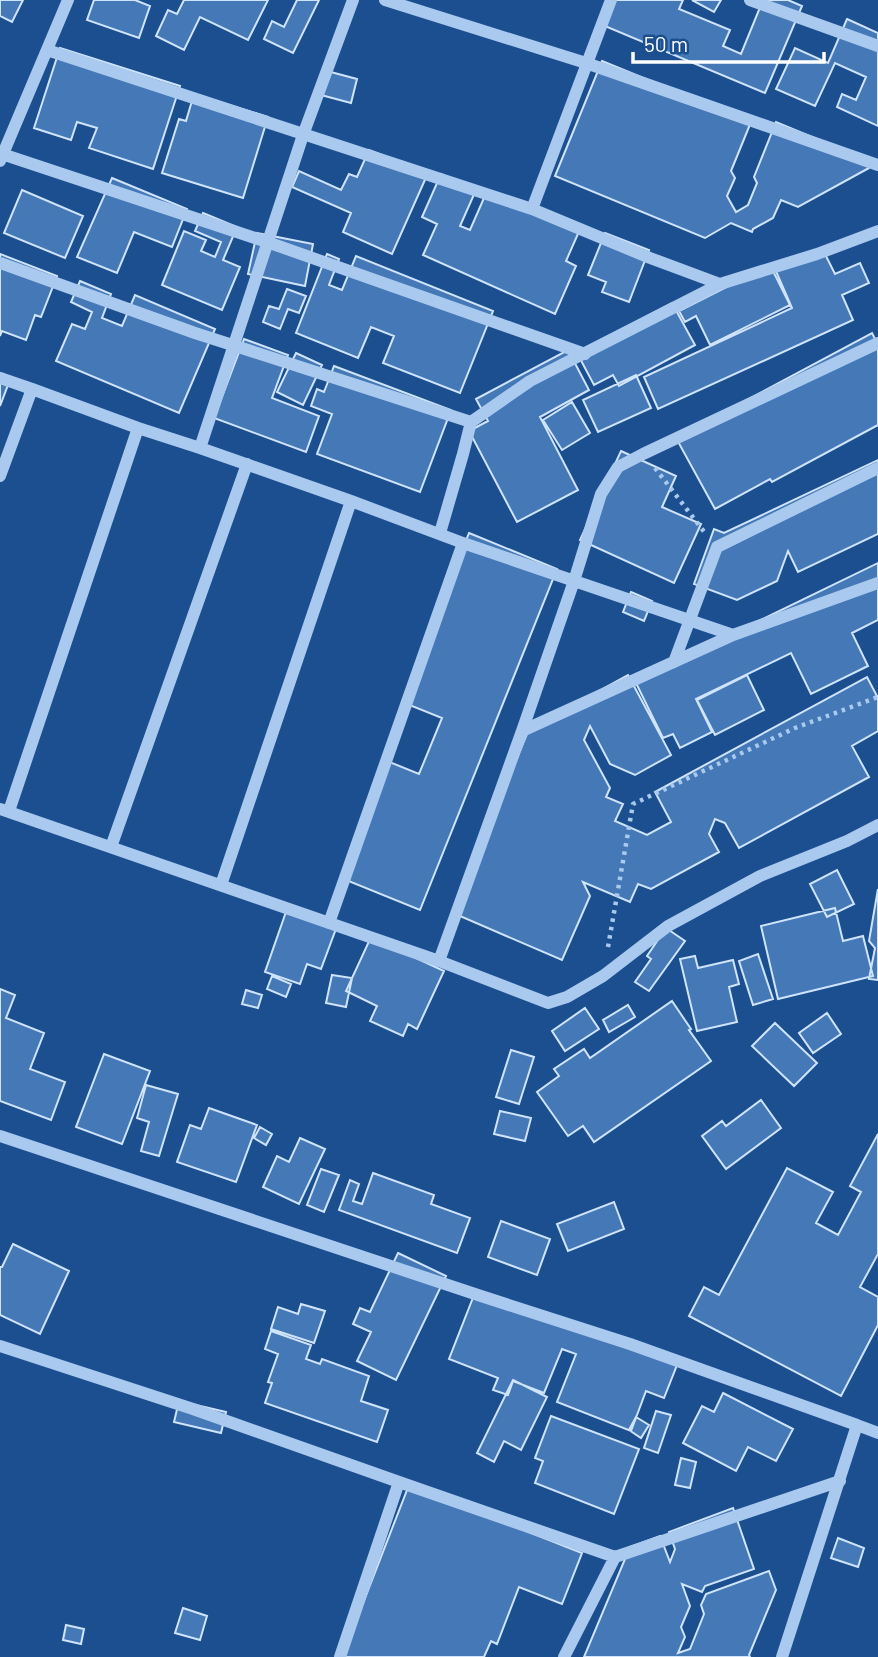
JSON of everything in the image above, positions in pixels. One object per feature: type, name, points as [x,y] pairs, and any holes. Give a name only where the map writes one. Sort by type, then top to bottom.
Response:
[{"type":"street","points":[[68,0],[1,158],[267,242],[585,354]]},
{"type":"street","points":[[200,448],[303,135],[353,0]]},
{"type":"street","points":[[385,0],[586,63],[878,165]]},
{"type":"street","points":[[532,209],[611,0]]},
{"type":"street","points":[[750,0],[878,46]]},
{"type":"street","points":[[47,50],[532,209],[720,284]]},
{"type":"street","points":[[440,533],[471,422],[530,381],[720,284],[817,254],[878,231]]},
{"type":"street","points":[[0,263],[234,346],[471,422]]},
{"type":"street","points":[[439,961],[523,731],[601,494],[618,467],[878,343]]},
{"type":"street","points":[[0,378],[440,533],[463,544],[733,635]]},
{"type":"street","points":[[0,476],[32,389]]},
{"type":"street","points":[[138,428],[5,810],[439,961],[548,1003],[567,997],[603,976],[668,926],[760,876],[847,841],[878,825]]},
{"type":"street","points":[[111,847],[247,464]]},
{"type":"street","points":[[674,662],[717,547],[878,468]]},
{"type":"street","points":[[221,885],[351,502]]},
{"type":"street","points":[[329,923],[463,544]]},
{"type":"street","points":[[523,731],[733,635],[878,583]]},
{"type":"street","points":[[0,1136],[606,1336],[857,1425],[877,1429]]},
{"type":"street","points":[[0,1346],[193,1409],[615,1557],[840,1481]]},
{"type":"street","points":[[782,1657],[857,1425]]},
{"type":"street","points":[[340,1657],[399,1482]]},
{"type":"street","points":[[564,1657],[615,1557]]},
{"type":"path","points":[[643,454],[717,547]]},
{"type":"path","points":[[603,976],[633,804],[795,728],[878,697]]},
{"type":"building","points":[[0,0],[23,0],[12,22],[0,16]]},
{"type":"building","points":[[94,0],[135,0],[150,6],[139,38],[87,20]]},
{"type":"building","points":[[184,0],[268,0],[248,40],[200,17],[184,50],[156,36],[168,10],[177,14]]},
{"type":"building","points":[[297,0],[319,0],[293,53],[264,39],[272,21],[284,27]]},
{"type":"building","points":[[610,0],[683,0],[679,9],[730,30],[723,46],[741,54],[763,0],[788,0],[802,6],[765,93],[600,24]]},
{"type":"building","points":[[692,0],[721,0],[714,12]]},
{"type":"building","points":[[847,19],[878,33],[878,126],[837,107],[842,94],[856,100],[866,77],[835,63],[815,106],[776,89],[795,48],[828,63]]},
{"type":"building","points":[[60,48],[180,86],[153,169],[89,148],[97,128],[77,122],[71,140],[34,128]]},
{"type":"building","points":[[602,61],[751,122],[731,171],[735,178],[727,196],[736,212],[748,205],[757,183],[754,177],[776,122],[870,161],[869,168],[798,207],[781,200],[773,218],[752,232],[731,223],[705,238],[555,176]]},
{"type":"building","points":[[327,71],[357,79],[351,103],[321,95]]},
{"type":"building","points":[[194,94],[268,117],[243,198],[162,173],[179,119],[186,121]]},
{"type":"building","points":[[369,150],[428,173],[392,254],[343,232],[351,213],[292,187],[299,171],[341,190],[349,174],[357,177]]},
{"type":"building","points":[[441,174],[476,190],[460,226],[470,230],[487,191],[581,227],[566,261],[576,266],[555,314],[423,255],[437,224],[422,217]]},
{"type":"building","points":[[112,178],[187,209],[172,247],[134,232],[117,273],[77,257]]},
{"type":"building","points":[[22,190],[83,216],[65,258],[4,233]]},
{"type":"building","points":[[203,213],[237,227],[223,260],[240,267],[222,310],[162,285],[184,231],[206,240],[201,251],[215,257],[221,242],[195,231]]},
{"type":"building","points":[[257,233],[313,244],[305,286],[248,274]]},
{"type":"building","points":[[605,233],[649,250],[629,302],[602,292],[606,282],[588,275]]},
{"type":"building","points":[[822,248],[835,274],[860,263],[869,283],[842,295],[853,320],[658,409],[644,377],[792,308],[775,269]]},
{"type":"building","points":[[0,254],[57,276],[41,317],[35,315],[26,340],[2,331],[0,336]]},
{"type":"building","points":[[327,254],[339,259],[329,285],[342,290],[356,256],[493,311],[460,393],[383,363],[394,336],[371,327],[358,358],[296,333]]},
{"type":"building","points":[[770,265],[790,305],[710,345],[696,316],[685,322],[679,311]]},
{"type":"building","points":[[80,281],[111,294],[102,318],[122,326],[135,295],[215,329],[179,413],[56,361],[72,324],[85,329],[92,312],[71,302]]},
{"type":"building","points":[[287,289],[306,296],[299,313],[288,309],[280,329],[263,322],[269,306],[279,309]]},
{"type":"building","points":[[672,303],[695,345],[619,386],[613,375],[594,385],[577,353]]},
{"type":"building","points":[[872,333],[878,345],[878,425],[772,482],[770,479],[715,509],[676,438]]},
{"type":"building","points":[[244,339],[288,355],[272,398],[319,416],[306,452],[214,418]]},
{"type":"building","points":[[568,350],[589,390],[540,417],[578,490],[517,522],[469,431],[488,421],[476,399]]},
{"type":"building","points":[[296,353],[322,365],[303,405],[277,392]]},
{"type":"building","points":[[334,366],[451,410],[420,492],[317,454],[332,414],[311,406],[317,389],[324,392]]},
{"type":"building","points":[[0,373],[11,377],[0,406]]},
{"type":"building","points":[[636,375],[651,408],[598,432],[583,400]]},
{"type":"building","points":[[572,402],[590,433],[562,450],[543,420]]},
{"type":"building","points":[[621,451],[676,476],[662,507],[701,524],[674,583],[580,540]]},
{"type":"building","points":[[878,460],[878,534],[798,572],[788,551],[777,581],[737,600],[694,584],[714,529],[724,533]]},
{"type":"building","points":[[469,533],[557,569],[420,910],[341,878],[387,761],[419,774],[442,718],[402,702]]},
{"type":"building","points":[[878,563],[878,620],[852,633],[868,666],[811,694],[791,653],[696,699],[712,732],[680,748],[673,734],[663,738],[635,681]]},
{"type":"building","points":[[631,592],[652,601],[644,621],[623,612]]},
{"type":"building","points":[[628,675],[671,755],[635,775],[610,764],[590,726],[584,740],[610,788],[606,797],[623,804],[615,821],[647,835],[671,822],[655,792],[867,677],[878,698],[878,731],[852,746],[869,777],[739,848],[725,823],[715,819],[709,834],[719,852],[651,889],[638,884],[630,902],[583,882],[590,896],[562,960],[453,913],[529,729]]},
{"type":"building","points":[[747,675],[764,710],[715,735],[697,700]]},
{"type":"building","points":[[837,870],[854,904],[827,917],[810,884]]},
{"type":"building","points":[[878,889],[878,980],[869,979],[875,948],[869,941]]},
{"type":"building","points":[[835,908],[843,941],[863,936],[873,976],[778,999],[761,926]]},
{"type":"building","points":[[287,909],[337,926],[321,969],[307,964],[300,984],[265,972]]},
{"type":"building","points":[[666,928],[685,941],[649,991],[635,982],[651,959],[647,956]]},
{"type":"building","points":[[371,937],[444,971],[417,1029],[408,1024],[403,1036],[370,1021],[377,1006],[346,991]]},
{"type":"building","points":[[758,954],[773,999],[753,1005],[739,961]]},
{"type":"building","points":[[695,956],[698,968],[733,960],[739,984],[729,987],[737,1022],[697,1031],[680,959]]},
{"type":"building","points":[[332,975],[352,978],[346,1007],[326,1003]]},
{"type":"building","points":[[272,976],[291,984],[286,997],[267,989]]},
{"type":"building","points":[[0,989],[15,995],[6,1018],[44,1033],[30,1069],[65,1082],[51,1120],[0,1101]]},
{"type":"building","points":[[246,990],[262,995],[258,1008],[242,1004]]},
{"type":"building","points":[[672,1001],[711,1061],[594,1142],[583,1126],[568,1136],[537,1092],[559,1076],[554,1069],[584,1049],[590,1058]]},
{"type":"building","points":[[628,1005],[635,1017],[609,1032],[603,1020]]},
{"type":"building","points":[[585,1008],[599,1029],[565,1051],[552,1031]]},
{"type":"building","points":[[827,1013],[841,1034],[813,1053],[799,1033]]},
{"type":"building","points":[[775,1023],[817,1063],[794,1086],[752,1046]]},
{"type":"building","points":[[511,1050],[534,1057],[519,1104],[496,1097]]},
{"type":"building","points":[[104,1054],[150,1071],[122,1144],[76,1127]]},
{"type":"building","points":[[146,1085],[178,1094],[159,1156],[141,1151],[149,1122],[137,1118]]},
{"type":"building","points":[[761,1100],[781,1128],[726,1169],[702,1136],[722,1121],[726,1126]]},
{"type":"building","points":[[209,1108],[257,1125],[236,1182],[177,1162],[190,1125],[201,1129]]},
{"type":"building","points":[[500,1111],[531,1118],[525,1141],[494,1134]]},
{"type":"building","points":[[260,1127],[272,1134],[266,1145],[254,1138]]},
{"type":"building","points":[[878,1134],[878,1254],[860,1287],[878,1297],[878,1325],[841,1396],[689,1316],[704,1287],[719,1295],[787,1168],[833,1192],[816,1223],[838,1235],[861,1192],[850,1186]]},
{"type":"building","points":[[300,1138],[325,1149],[299,1204],[263,1187],[277,1156],[289,1162]]},
{"type":"building","points":[[321,1169],[339,1175],[324,1212],[307,1205]]},
{"type":"building","points":[[373,1173],[434,1195],[431,1204],[470,1218],[457,1253],[339,1210],[350,1180],[359,1184],[353,1201],[362,1204]]},
{"type":"building","points":[[614,1202],[624,1229],[568,1251],[557,1224]]},
{"type":"building","points":[[501,1221],[550,1239],[537,1275],[488,1257]]},
{"type":"building","points":[[13,1244],[69,1271],[40,1334],[0,1315],[0,1267]]},
{"type":"building","points":[[398,1253],[446,1276],[396,1380],[357,1361],[371,1332],[353,1324],[360,1308],[370,1312]]},
{"type":"building","points":[[476,1290],[677,1365],[664,1398],[646,1391],[631,1431],[557,1402],[576,1354],[562,1349],[544,1393],[513,1381],[508,1395],[493,1390],[498,1378],[449,1359]]},
{"type":"building","points":[[301,1304],[325,1311],[314,1343],[271,1329],[278,1307],[298,1314]]},
{"type":"building","points":[[271,1331],[311,1345],[306,1359],[320,1364],[322,1359],[369,1376],[361,1401],[388,1410],[377,1442],[265,1403],[272,1383],[268,1382],[278,1354],[265,1349]]},
{"type":"building","points":[[513,1380],[547,1397],[521,1450],[504,1441],[494,1462],[477,1453]]},
{"type":"building","points":[[723,1393],[793,1429],[776,1461],[748,1447],[736,1471],[683,1443],[702,1406],[714,1412]]},
{"type":"building","points":[[179,1401],[226,1412],[221,1433],[174,1422]]},
{"type":"building","points":[[656,1411],[671,1415],[658,1453],[644,1448]]},
{"type":"building","points":[[551,1416],[639,1449],[614,1514],[535,1483],[543,1461],[535,1458]]},
{"type":"building","points":[[636,1417],[649,1425],[641,1438],[629,1430]]},
{"type":"building","points":[[681,1458],[696,1462],[690,1488],[675,1485]]},
{"type":"building","points":[[409,1485],[582,1553],[562,1604],[519,1587],[497,1644],[491,1641],[484,1657],[341,1657]]},
{"type":"building","points":[[733,1508],[754,1569],[705,1586],[702,1592],[682,1584],[690,1606],[681,1627],[685,1637],[678,1653],[690,1649],[704,1614],[701,1605],[706,1594],[769,1571],[776,1590],[750,1657],[584,1657],[630,1547],[660,1536],[670,1562],[675,1549],[669,1532]]},
{"type":"building","points":[[838,1538],[864,1548],[858,1567],[831,1558]]},
{"type":"building","points":[[183,1608],[207,1616],[200,1640],[175,1633]]},
{"type":"building","points":[[66,1625],[84,1629],[81,1644],[63,1640]]}]
